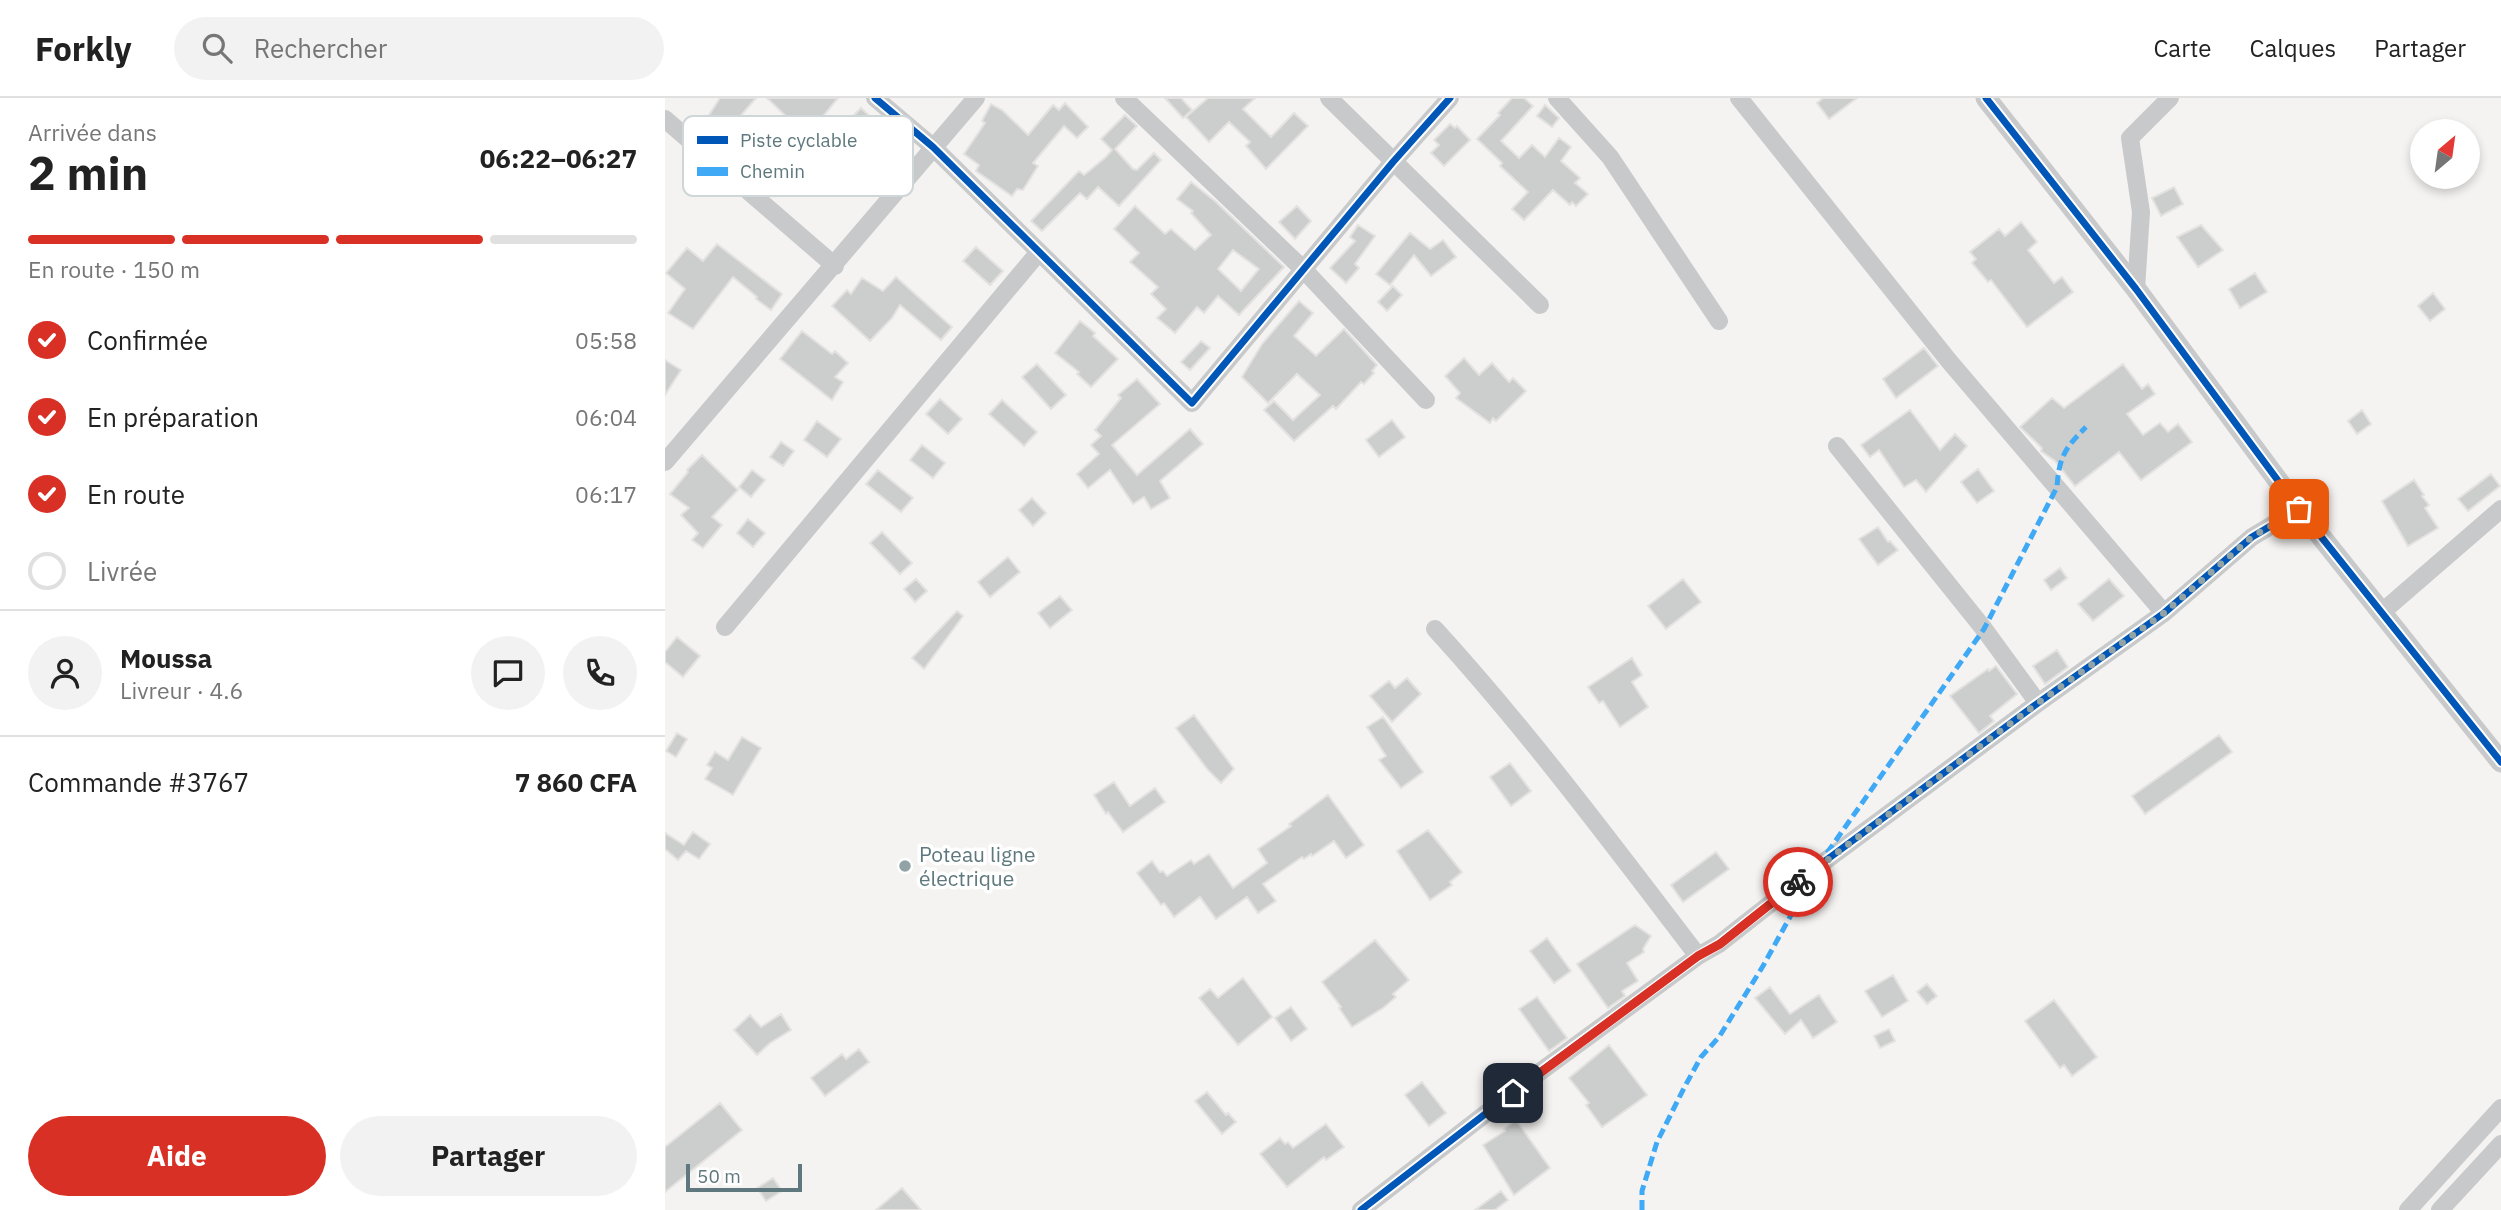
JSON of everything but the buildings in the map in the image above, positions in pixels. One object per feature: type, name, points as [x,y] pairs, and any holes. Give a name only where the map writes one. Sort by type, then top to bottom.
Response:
[{"type":"street","points":[[875,98],[896,116]]},
{"type":"street","points":[[913,171],[976,98]]},
{"type":"street","points":[[1124,98],[1305,271],[1426,400]]},
{"type":"street","points":[[1329,98],[1540,306]]},
{"type":"street","points":[[913,130],[1192,403],[1450,98]]},
{"type":"street","points":[[1556,98],[1610,157],[1719,321]]},
{"type":"street","points":[[1739,98],[1949,360],[2164,613]]},
{"type":"street","points":[[1986,98],[2136,289],[2299,509],[2501,762]]},
{"type":"street","points":[[2136,289],[2141,212],[2130,138],[2170,98]]},
{"type":"street","points":[[665,119],[683,135]]},
{"type":"street","points":[[754,196],[835,266]]},
{"type":"street","points":[[665,462],[893,196]]},
{"type":"street","points":[[725,627],[1039,252]]},
{"type":"street","points":[[1837,446],[1984,629],[2038,703]]},
{"type":"street","points":[[1361,1210],[1533,1077],[1698,956],[1720,944],[1817,867],[2164,613],[2252,537],[2299,509]]},
{"type":"street","points":[[2381,613],[2501,509]]},
{"type":"street","points":[[1435,629],[1481,679],[1590,814],[1698,956]]},
{"type":"street","points":[[2408,1210],[2501,1108]]},
{"type":"street","points":[[2440,1210],[2501,1144]]},
{"type":"marked path","points":[[1827,853],[1984,629],[2057,487],[2064,454],[2086,427]]},
{"type":"marked path","points":[[1642,1210],[1642,1191],[1657,1142],[1684,1088],[1701,1057],[1719,1037],[1763,966],[1812,877]]},
{"type":"cycle path","points":[[875,98],[896,116]]},
{"type":"cycle path","points":[[913,130],[1192,403],[1393,162],[1450,98]]},
{"type":"cycle path","points":[[1986,98],[2136,289],[2299,509],[2501,762]]},
{"type":"cycle path","points":[[1361,1210],[1533,1077],[1698,956],[1719,944],[1817,867],[2164,613],[2252,537],[2299,509]]},
{"type":"way so far","points":[[1798,882],[2038,703],[2164,613],[2252,537],[2299,509]]},
{"type":"place","name":"Poteau ligne électrique","points":[[905,866]]},
{"type":"route","points":[[1513,1093],[1698,956],[1720,944],[1798,882]]}]
